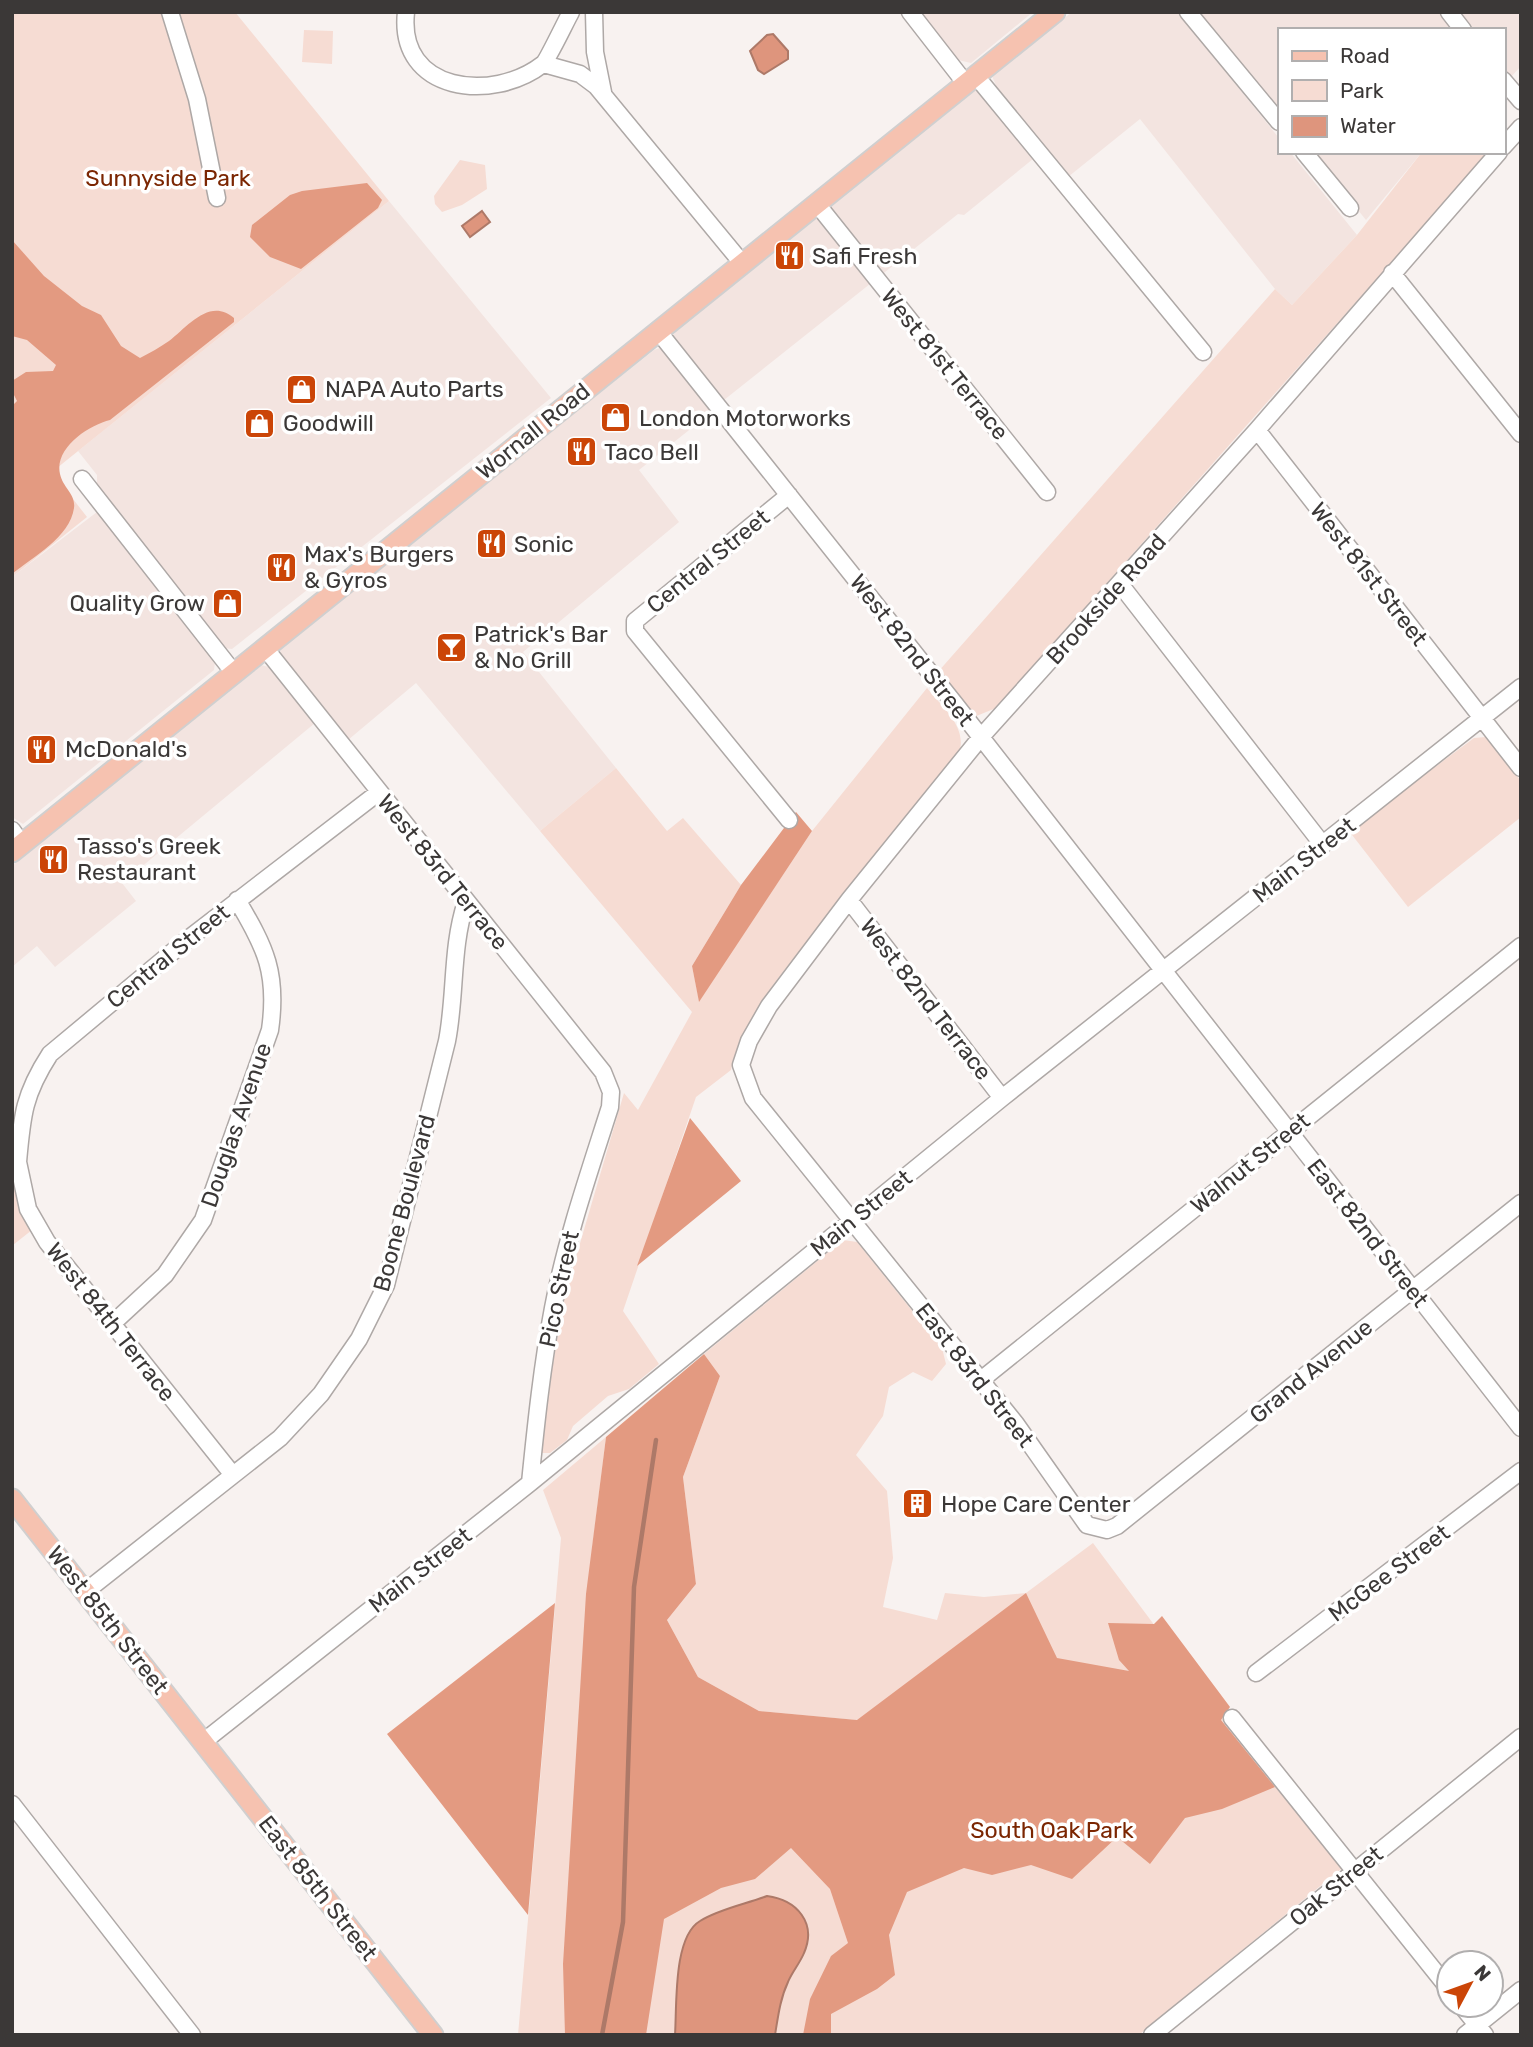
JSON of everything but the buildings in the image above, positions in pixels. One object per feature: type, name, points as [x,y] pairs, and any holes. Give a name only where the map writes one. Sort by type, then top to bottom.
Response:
[{"type":"main road","name":"Wornall Road","points":[[16,842],[234,673],[1055,12]]},
{"type":"main road","name":"West 85th Street","points":[[12,1499],[203,1742]]},
{"type":"main road","name":"East 85th Street","points":[[203,1742],[433,2035]]},
{"type":"street","points":[[170,12],[197,99],[216,198]]},
{"type":"street","points":[[406,12],[406,35],[414,53],[431,73],[452,84],[474,88],[508,83],[544,64],[571,12]]},
{"type":"street","points":[[594,12],[595,52],[604,94]]},
{"type":"street","points":[[910,12],[1203,352]]},
{"type":"street","points":[[1188,12],[1278,121]]},
{"type":"street","points":[[1449,12],[1461,28]]},
{"type":"street","points":[[544,64],[580,74],[604,94],[742,263]]},
{"type":"street","points":[[1505,82],[1521,101]]},
{"type":"street","points":[[1505,145],[1521,127]]},
{"type":"street","points":[[1306,154],[1350,208]]},
{"type":"street","name":"Brookside Road","points":[[741,1065],[749,1041],[769,1006],[849,900],[981,737],[1257,430],[1497,154]]},
{"type":"street","name":"West 81st Terrace","points":[[817,204],[1047,492]]},
{"type":"street","points":[[1392,273],[1521,434]]},
{"type":"street","name":"West 82nd Street","points":[[658,331],[1163,971]]},
{"type":"street","name":"West 81st Street","points":[[1257,430],[1521,768]]},
{"type":"street","points":[[82,479],[234,673]]},
{"type":"street","name":"Central Street","points":[[789,495],[635,621],[635,631],[789,820]]},
{"type":"street","points":[[1119,584],[1323,845]]},
{"type":"street","name":"West 83rd Terrace","points":[[265,648],[603,1072],[611,1091],[611,1100]]},
{"type":"street","name":"Main Street","points":[[203,1742],[530,1483],[1002,1098],[1521,687]]},
{"type":"street","name":"Central Street","points":[[15,1161],[23,1107],[35,1077],[50,1054],[237,900],[379,792]]},
{"type":"street","name":"Douglas Avenue","points":[[113,1324],[165,1275],[203,1220],[270,1030],[274,998],[272,971],[264,946],[237,900]]},
{"type":"street","name":"West 82nd Terrace","points":[[849,900],[1002,1098]]},
{"type":"street","name":"Boone Boulevard","points":[[85,1592],[279,1438],[321,1394],[359,1339],[386,1285],[447,1041],[454,1002],[457,938],[466,902]]},
{"type":"street","name":"Walnut Street","points":[[981,1380],[1521,946]]},
{"type":"street","name":"East 82nd Street","points":[[1163,971],[1521,1428]]},
{"type":"street","name":"East 83rd Street","points":[[741,1065],[744,1080],[753,1098],[981,1380],[1087,1525],[1097,1529]]},
{"type":"street","name":"Pico Street","points":[[530,1483],[538,1397],[553,1306],[575,1217],[611,1100]]},
{"type":"street","name":"West 84th Terrace","points":[[15,1161],[28,1209],[47,1242],[233,1475]]},
{"type":"street","name":"Grand Avenue","points":[[1097,1529],[1117,1526],[1521,1203]]},
{"type":"street","name":"McGee Street","points":[[1256,1674],[1521,1471]]},
{"type":"street","points":[[1232,1718],[1435,1971]]},
{"type":"street","name":"Oak Street","points":[[1152,2035],[1521,1737]]},
{"type":"street","points":[[12,1804],[192,2035]]},
{"type":"street","points":[[1475,2031],[1521,1990]]},
{"type":"shaded area","points":[[918,12],[1033,12],[971,63],[958,60]]},
{"type":"shaded area","points":[[1072,12],[1177,12],[1278,137],[1278,154],[1292,154],[1357,235],[1292,305],[1275,289],[1140,119],[1068,177],[997,88],[992,76]]},
{"type":"shaded area","points":[[1199,12],[1438,12],[1450,28],[1278,28],[1278,111]]},
{"type":"shaded area","points":[[1460,12],[1521,12],[1521,66],[1511,77],[1505,70],[1505,28],[1472,28]]},
{"type":"shaded area","points":[[975,90],[984,97],[1033,159],[964,215],[958,214],[724,400],[673,336],[678,327]]},
{"type":"shaded area","points":[[1313,154],[1420,154],[1366,220]]},
{"type":"shaded area","points":[[389,201],[551,398],[232,649],[223,648],[97,487],[97,475],[78,451]]},
{"type":"shaded area","points":[[660,348],[666,351],[713,411],[639,470],[679,522],[523,652],[616,768],[540,831],[416,683],[348,740],[282,658],[280,650],[284,644],[654,350]]},
{"type":"shaded area","points":[[97,512],[215,662],[214,670],[23,824],[12,817],[12,577]]},
{"type":"shaded area","points":[[261,665],[269,667],[315,723],[122,883],[136,901],[55,967],[37,946],[12,967],[12,866]]},
{"type":"green space","name":"Sunnyside Park","points":[[12,12],[235,12],[389,201],[52,472],[87,517],[12,577]]},
{"type":"green space","points":[[304,30],[333,31],[332,64],[302,62]]},
{"type":"green space","points":[[1420,154],[1487,154],[996,708],[974,717],[937,673],[1275,289],[1292,305],[1357,235]]},
{"type":"green space","points":[[460,160],[485,165],[487,189],[462,205],[442,212],[435,204],[434,196]]},
{"type":"green space","points":[[367,183],[382,200],[378,208],[301,269],[270,257],[250,237],[252,225],[290,195],[302,191]]},
{"type":"green space","points":[[12,240],[44,276],[82,306],[101,315],[121,346],[140,358],[169,341],[208,312],[225,312],[234,318],[234,322],[110,420],[92,427],[75,439],[62,455],[60,464],[60,474],[74,503],[71,518],[58,537],[12,574],[12,406],[17,401],[12,391],[12,381],[26,372],[53,371],[56,365],[27,340],[12,336]]},
{"type":"green space","points":[[927,688],[957,726],[961,744],[959,753],[768,993],[745,1030],[731,1070],[696,1097],[623,1311],[659,1364],[629,1389],[608,1396],[573,1426],[567,1440],[550,1453],[542,1453],[539,1447],[564,1298],[624,1093],[638,1110],[692,1012],[540,831],[616,768],[667,831],[683,818],[741,885],[692,966],[699,1001],[812,831]]},
{"type":"green space","points":[[1486,737],[1521,781],[1521,817],[1408,907],[1349,831],[1474,738]]},
{"type":"green space","points":[[796,812],[812,831],[699,1002],[692,966],[741,885]]},
{"type":"green space","points":[[690,1118],[741,1181],[637,1266]]},
{"type":"green space","points":[[12,1181],[32,1230],[13,1245],[12,1245]]},
{"type":"green space","name":"South Oak Park","points":[[843,1240],[857,1242],[942,1348],[946,1364],[932,1381],[913,1372],[889,1387],[883,1416],[856,1455],[887,1491],[893,1558],[883,1607],[937,1620],[945,1593],[984,1597],[1026,1593],[1093,1543],[1223,1717],[1343,1860],[1341,1869],[1139,2035],[518,2035],[561,1538],[543,1490],[606,1437],[592,1549],[773,1783],[856,1720],[759,1711],[698,1677],[667,1620],[696,1584],[683,1477],[720,1376],[704,1354]]},
{"type":"green space","points":[[704,1354],[720,1376],[683,1477],[696,1584],[667,1620],[698,1677],[759,1711],[857,1720],[1026,1593],[1057,1658],[1129,1671],[1119,1660],[1108,1623],[1154,1624],[1162,1616],[1230,1707],[1221,1720],[1275,1787],[1222,1809],[1185,1818],[1150,1864],[1117,1837],[1072,1879],[1031,1865],[992,1875],[964,1868],[907,1892],[889,1935],[895,1975],[877,1989],[831,2014],[831,2035],[803,2035],[810,1999],[831,1956],[848,1943],[830,1889],[791,1848],[755,1879],[721,1888],[664,1919],[646,2035],[565,2035],[563,1964],[586,1594],[606,1437]]},
{"type":"green space","points":[[555,1603],[528,1915],[387,1734]]},
{"type":"water","points":[[773,34],[788,51],[788,59],[764,74],[758,70],[750,51],[767,35]]},
{"type":"water","points":[[482,211],[490,222],[470,237],[462,226]]},
{"type":"water","points":[[767,1896],[778,1898],[795,1908],[802,1915],[808,1932],[804,1953],[783,1995],[775,2035],[675,2035],[678,1973],[685,1941],[691,1929],[716,1913]]},
{"type":"waterway","points":[[602,2035],[623,1922],[634,1587],[656,1440]]},
{"type":"place","name":"Safi Fresh","points":[[789,256]]},
{"type":"place","name":"NAPA Auto Parts","points":[[302,389]]},
{"type":"place","name":"London Motorworks","points":[[616,418]]},
{"type":"place","name":"Goodwill","points":[[260,423]]},
{"type":"place","name":"Taco Bell","points":[[581,452]]},
{"type":"place","name":"Sonic","points":[[491,544]]},
{"type":"place","name":"Max's Burgers & Gyros","points":[[281,567]]},
{"type":"place","name":"Quality Grow","points":[[228,603]]},
{"type":"place","name":"Patrick's Bar & No Grill","points":[[451,647]]},
{"type":"place","name":"McDonald's","points":[[42,749]]},
{"type":"place","name":"Tasso's Greek Restaurant","points":[[54,859]]},
{"type":"place","name":"Hope Care Center","points":[[918,1504]]}]
